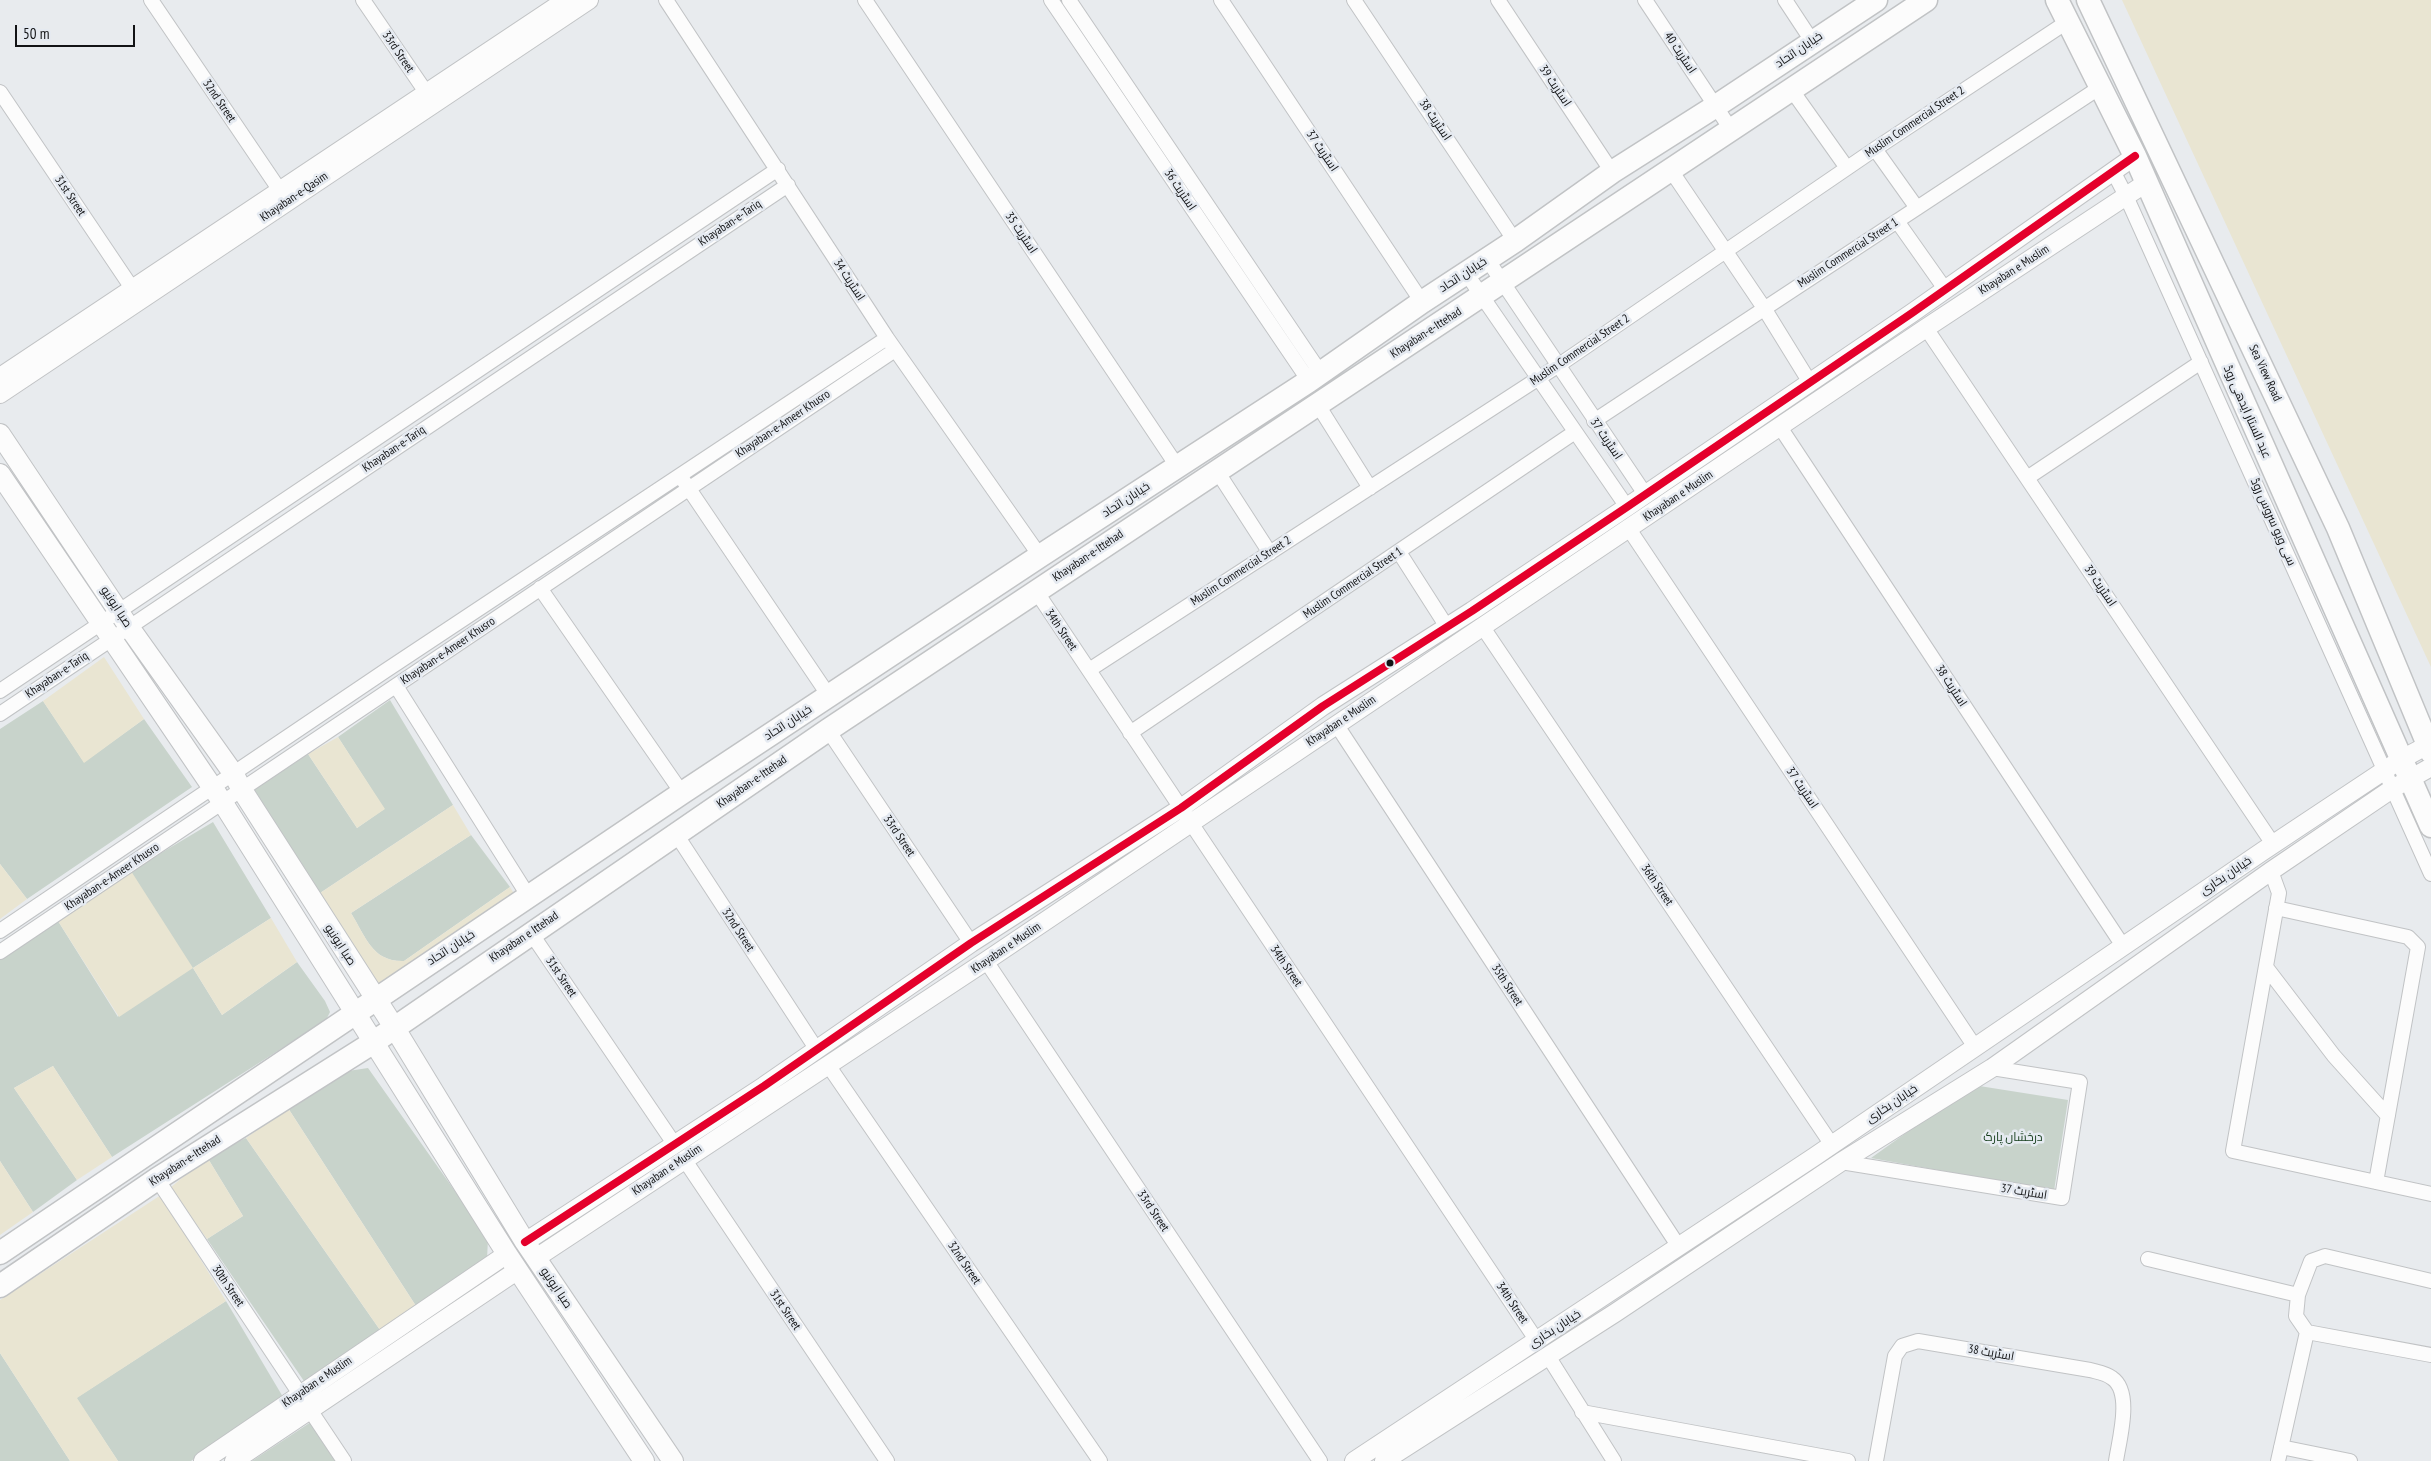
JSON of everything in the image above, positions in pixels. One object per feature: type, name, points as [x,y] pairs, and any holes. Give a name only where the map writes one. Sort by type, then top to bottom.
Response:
[{"type":"main road","name":"خیابان اتحاد","points":[[375,998],[1040,556],[1315,377],[1422,302],[1515,241],[1612,172],[1876,0]]},
{"type":"main road","points":[[1503,282],[1730,128],[1926,0]]},
{"type":"main road","name":"عبد الستار ایدھی روڈ","points":[[2057,0],[2102,86],[2135,156],[2397,775],[2431,826]]},
{"type":"main road","name":"Sea View Road","points":[[2088,0],[2338,528],[2430,748]]},
{"type":"main road","name":"Khayaban-e-Ittehad","points":[[676,834],[1036,591],[1503,282]]},
{"type":"main road","name":"صبا ایونیو","points":[[0,434],[124,619],[238,781],[394,1027],[530,1250],[673,1461]]},
{"type":"main road","name":"صبا ایونیو","points":[[0,474],[223,803],[513,1262],[644,1461]]},
{"type":"main road","name":"Khayaban e Ittehad","points":[[374,1042],[676,834]]},
{"type":"main road","points":[[0,1253],[375,998]]},
{"type":"main road","name":"Khayaban-e-Ittehad","points":[[0,1286],[157,1179],[374,1042]]},
{"type":"street","name":"32nd Street","points":[[151,0],[284,196]]},
{"type":"street","name":"33rd Street","points":[[363,0],[430,98]]},
{"type":"street","name":"اسٹریٹ 34","points":[[666,0],[895,350],[1040,556]]},
{"type":"street","name":"اسٹریٹ 35","points":[[865,0],[1177,466]]},
{"type":"street","name":"اسٹریٹ 36","points":[[1051,0],[1315,377]]},
{"type":"street","name":"اسٹریٹ 36","points":[[1069,0],[1315,377]]},
{"type":"street","name":"اسٹریٹ 37","points":[[1221,0],[1422,302]]},
{"type":"street","name":"اسٹریٹ 38","points":[[1354,0],[1515,241]]},
{"type":"street","name":"اسٹریٹ 39","points":[[1498,0],[1612,172]]},
{"type":"street","name":"اسٹریٹ 40","points":[[1645,0],[1730,128]]},
{"type":"street","points":[[1785,0],[1812,41]]},
{"type":"street","name":"Khayaban-e-Qasim","points":[[0,394],[137,295],[578,1]]},
{"type":"street","name":"Muslim Commercial Street 2","points":[[1088,670],[1540,378],[1875,148],[2067,22]]},
{"type":"street","name":"Muslim Commercial Street 1","points":[[1594,420],[2102,86]]},
{"type":"street","points":[[1791,88],[1847,168]]},
{"type":"street","name":"31st Street","points":[[0,92],[137,295]]},
{"type":"street","points":[[1875,148],[1917,208]]},
{"type":"street","name":"Khayaban e Muslim","points":[[769,1093],[817,1050],[971,943],[1180,808],[1323,706],[1447,627],[1627,507],[2135,156]]},
{"type":"street","name":"Khayaban-e-Tariq","points":[[124,619],[778,169]]},
{"type":"street","points":[[1670,169],[1764,308],[1810,381]]},
{"type":"street","name":"سی ویو سروس روڈ","points":[[2113,171],[2201,362],[2397,775],[2431,874]]},
{"type":"street","name":"Khayaban e Muslim","points":[[530,1250],[769,1093],[828,1064],[986,962],[1394,684],[2146,183]]},
{"type":"street","name":"Khayaban-e-Tariq","points":[[0,691],[124,619],[788,185]]},
{"type":"street","points":[[1897,221],[1945,289]]},
{"type":"street","name":"اسٹریٹ 37","points":[[1487,259],[1644,494]]},
{"type":"street","name":"اسٹریٹ 37","points":[[1466,273],[1627,507]]},
{"type":"street","name":"Khayaban-e-Qasim","points":[[0,377],[137,295]]},
{"type":"street","name":"اسٹریٹ 39","points":[[1926,328],[2273,844]]},
{"type":"street","name":"Khayaban-e-Ameer Khusro","points":[[0,952],[223,803],[238,781],[616,516],[887,338]]},
{"type":"street","name":"Khayaban-e-Ameer Khusro","points":[[0,931],[211,787],[238,781],[396,686],[895,350]]},
{"type":"street","points":[[2027,478],[2201,362]]},
{"type":"street","points":[[1318,405],[1370,488]]},
{"type":"street","name":"اسٹریٹ 38","points":[[1780,427],[2123,946]]},
{"type":"street","name":"Muslim Commercial Street 1","points":[[1130,733],[1575,432]]},
{"type":"street","points":[[1726,438],[1738,455]]},
{"type":"street","points":[[1217,471],[1270,553]]},
{"type":"street","points":[[680,475],[829,696]]},
{"type":"street","points":[[616,516],[626,530]]},
{"type":"street","name":"اسٹریٹ 37","points":[[1629,529],[1975,1047]]},
{"type":"street","points":[[1398,552],[1447,627]]},
{"type":"street","points":[[1554,555],[1566,571]]},
{"type":"street","points":[[540,588],[682,793]]},
{"type":"street","name":"34th Street","points":[[1036,591],[1537,1341]]},
{"type":"street","name":"36th Street","points":[[1482,626],[1832,1145]]},
{"type":"street","name":"Khayaban-e-Tariq","points":[[0,714],[106,630]]},
{"type":"street","points":[[1382,668],[1394,684]]},
{"type":"street","points":[[396,686],[528,897]]},
{"type":"street","name":"35th Street","points":[[1336,724],[1679,1247]]},
{"type":"street","name":"33rd Street","points":[[828,730],[971,943]]},
{"type":"street","name":"خیابان بخاری","points":[[1384,1461],[1615,1313],[1841,1162],[1992,1068],[2271,871],[2430,748]]},
{"type":"street","name":"خیابان بخاری","points":[[1354,1461],[1832,1145],[2273,844],[2397,775],[2431,767]]},
{"type":"street","name":"32nd Street","points":[[676,834],[817,1050]]},
{"type":"street","points":[[2271,871],[2279,893],[2233,1151],[2431,1194]]},
{"type":"street","points":[[1068,880],[1080,898]]},
{"type":"street","points":[[2276,908],[2408,937],[2416,943],[2418,957],[2376,1182]]},
{"type":"street","name":"31st Street","points":[[531,933],[887,1461]]},
{"type":"street","name":"33rd Street","points":[[986,962],[1320,1461]]},
{"type":"street","points":[[2266,967],[2334,1056],[2388,1116]]},
{"type":"street","points":[[895,996],[906,1014]]},
{"type":"street","name":"32nd Street","points":[[828,1064],[1100,1461]]},
{"type":"street","name":"اسٹریٹ 37","points":[[1841,1162],[2062,1198],[2080,1082],[1992,1068]]},
{"type":"street","points":[[1907,1094],[1922,1112]]},
{"type":"street","name":"30th Street","points":[[157,1179],[300,1394]]},
{"type":"street","points":[[2431,1281],[2325,1256],[2311,1261],[2298,1295],[2296,1316],[2307,1332],[2431,1355]]},
{"type":"street","points":[[2148,1259],[2298,1295]]},
{"type":"street","name":"Khayaban e Muslim","points":[[203,1461],[300,1394],[513,1262]]},
{"type":"street","name":"Khayaban e Muslim","points":[[234,1461],[310,1410],[513,1262]]},
{"type":"street","points":[[1603,1298],[1615,1313]]},
{"type":"street","points":[[2307,1332],[2279,1454],[2350,1461]]},
{"type":"street","name":"اسٹریٹ 38","points":[[1876,1461],[1895,1356],[1902,1346],[1918,1340],[2090,1370],[2111,1377],[2123,1395],[2116,1461]]},
{"type":"street","points":[[1548,1356],[1614,1461]]},
{"type":"street","points":[[310,1410],[344,1461]]},
{"type":"street","points":[[1582,1412],[1848,1461]]},
{"type":"green space","points":[[390,700],[453,805],[317,895],[251,792],[308,754],[357,828],[384,809],[338,737]]},
{"type":"green space","points":[[43,701],[84,762],[144,719],[192,787],[27,899],[0,864],[0,729]]},
{"type":"green space","points":[[213,822],[271,918],[193,968],[222,1015],[297,962],[325,1001],[330,1012],[326,1020],[112,1157],[53,1066],[14,1088],[77,1180],[33,1212],[0,1161],[0,960],[58,921],[118,1017],[131,871]]},
{"type":"green space","points":[[471,835],[510,887],[404,961],[393,960],[377,953],[366,939],[351,913]]},
{"type":"green space","points":[[368,1068],[488,1238],[487,1260],[416,1306],[288,1108],[348,1071]]},
{"type":"green space","name":"درخشاں پارک","points":[[1973,1085],[2068,1100],[2054,1191],[1871,1158]]},
{"type":"green space","points":[[246,1138],[380,1330],[306,1384],[207,1239],[243,1216],[207,1157]]},
{"type":"green space","points":[[226,1301],[283,1397],[191,1461],[118,1461],[76,1398]]},
{"type":"green space","points":[[0,1353],[70,1461],[0,1461]]},
{"type":"green space","points":[[311,1422],[338,1461],[252,1461]]},
{"type":"sand","points":[[2122,0],[2431,0],[2431,667]]},
{"type":"sand","points":[[104,657],[144,719],[84,763],[43,701]]},
{"type":"sand","points":[[338,737],[385,809],[357,828],[308,754]]},
{"type":"sand","points":[[453,805],[471,835],[351,913],[366,939],[377,953],[393,960],[404,961],[510,887],[516,897],[378,988],[317,895]]},
{"type":"sand","points":[[0,864],[27,899],[0,919]]},
{"type":"sand","points":[[131,871],[193,968],[119,1017],[58,921]]},
{"type":"sand","points":[[271,918],[297,962],[222,1015],[193,968]]},
{"type":"sand","points":[[53,1066],[112,1157],[77,1180],[14,1088]]},
{"type":"sand","points":[[288,1108],[416,1306],[380,1330],[246,1138]]},
{"type":"sand","points":[[207,1157],[243,1216],[207,1239],[170,1188]]},
{"type":"sand","points":[[0,1161],[33,1212],[0,1235]]},
{"type":"sand","points":[[161,1195],[226,1301],[77,1398],[118,1461],[70,1461],[0,1353],[0,1300]]},
{"type":"transit line","points":[[525,1242],[764,1086],[971,943],[1181,808],[1323,706],[1472,611],[1627,507],[1912,313],[2135,156]]}]
